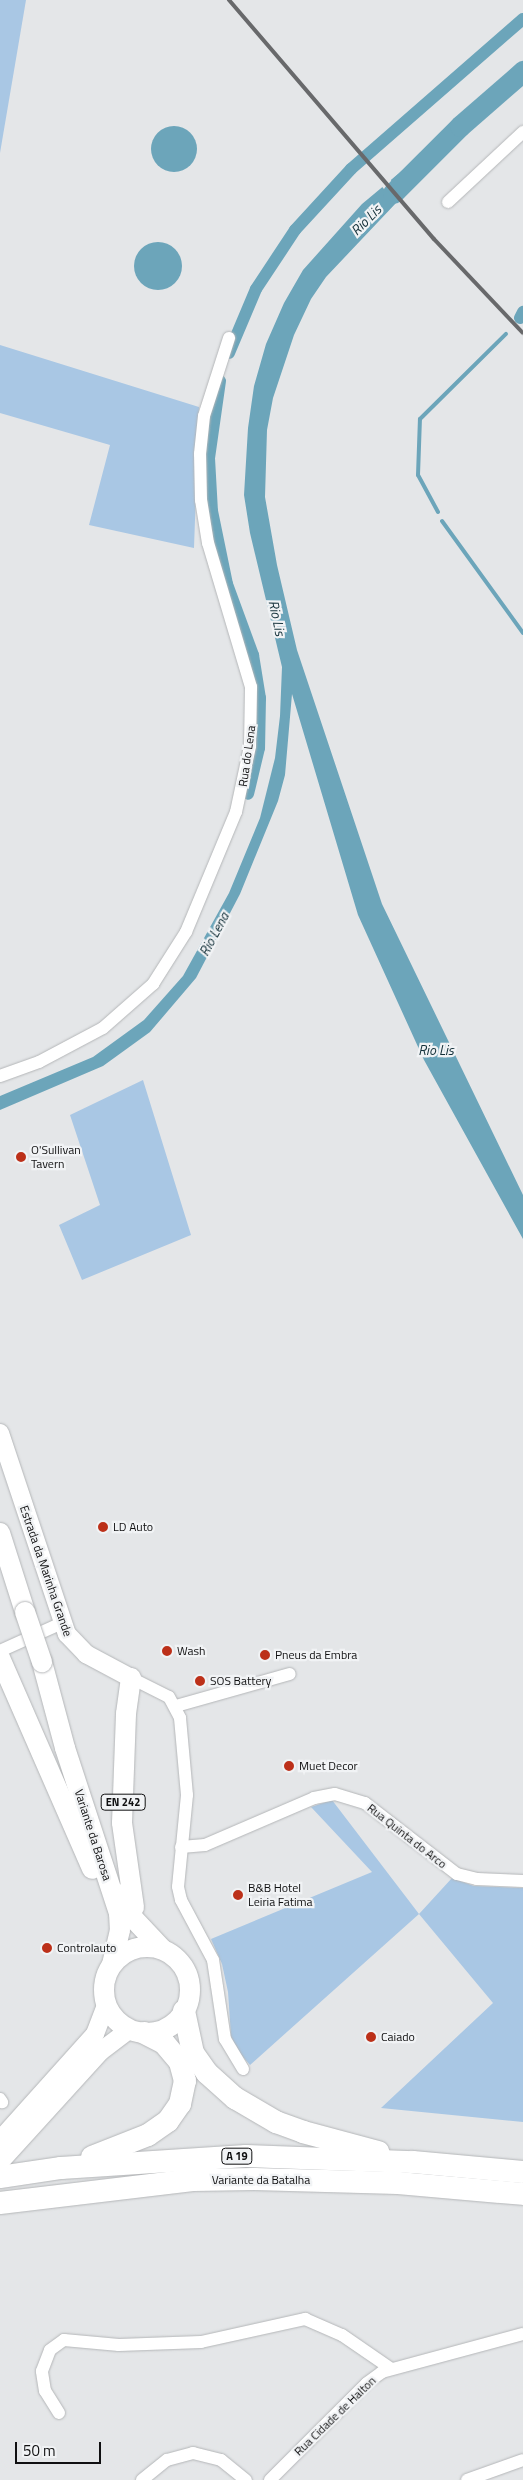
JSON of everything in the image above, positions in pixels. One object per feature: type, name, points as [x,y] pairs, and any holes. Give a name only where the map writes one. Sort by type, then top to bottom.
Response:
[{"type":"highway","points":[[184,2011],[193,2053],[207,2073],[235,2098],[276,2122],[303,2132],[413,2162]]},
{"type":"highway","points":[[61,2168],[148,2135],[178,2109],[184,2093],[180,2062],[164,2043],[137,2031]]},
{"type":"highway","name":"Variante da Batalha","points":[[0,2177],[61,2168],[237,2156],[413,2162],[523,2172]]},
{"type":"highway","name":"Variante da Batalha","points":[[0,2203],[193,2180],[245,2179],[379,2182],[523,2194]]},
{"type":"main road","name":"Estrada da Marinha Grande","points":[[0,1433],[62,1623],[80,1650],[131,1678]]},
{"type":"main road","name":"Variante da Barosa","points":[[0,1532],[56,1707],[65,1748],[118,1913],[120,1930],[112,1964]]},
{"type":"main road","points":[[0,1658],[112,1916],[117,1943]]},
{"type":"main road","name":"EN 242","points":[[131,1678],[126,1714],[122,1823],[125,1857],[138,1926]]},
{"type":"main road","name":"Variante da Barosa","points":[[56,1707],[73,1744],[127,1906],[138,1926],[162,1950]]},
{"type":"main road","points":[[112,1964],[120,1956],[140,1947],[162,1950]]},
{"type":"main road","name":"EN 242","points":[[162,1950],[174,1957],[187,1975],[189,1997],[184,2011]]},
{"type":"main road","name":"EN 242","points":[[106,2005],[106,1977],[112,1964]]},
{"type":"main road","points":[[106,2005],[112,2015],[137,2031]]},
{"type":"main road","points":[[0,2162],[95,2034],[106,2005]]},
{"type":"main road","points":[[0,2140],[101,2051],[137,2031],[167,2028],[184,2011]]},
{"type":"street","points":[[448,202],[523,132]]},
{"type":"street","name":"Rua do Lena","points":[[0,1076],[39,1062],[103,1028],[153,984],[186,932],[236,812],[250,746],[251,686],[208,543],[201,500],[200,454],[204,416],[229,338]]},
{"type":"street","points":[[0,1651],[62,1623]]},
{"type":"street","points":[[176,1706],[290,1674]]},
{"type":"street","points":[[131,1678],[162,1693],[176,1706],[182,1729],[187,1775],[177,1873],[181,1900],[213,1960],[225,2039],[244,2069]]},
{"type":"street","name":"Rua Quinta do Arco","points":[[181,1847],[205,1844],[314,1798],[335,1794],[365,1803],[458,1874],[477,1879],[523,1881]]},
{"type":"street","points":[[59,2413],[48,2397],[42,2372],[50,2350],[64,2340],[127,2345],[201,2342],[306,2319],[342,2334],[390,2368]]},
{"type":"street","name":"Rua Cidade de Halton","points":[[270,2480],[367,2383],[390,2368],[523,2334]]},
{"type":"street","points":[[142,2480],[167,2460],[193,2453],[221,2460],[246,2480]]},
{"type":"street","points":[[467,2480],[523,2460]]},
{"type":"shaded area","points":[[0,0],[26,0],[0,153]]},
{"type":"shaded area","points":[[0,345],[199,407],[194,548],[89,525],[110,445],[0,413]]},
{"type":"shaded area","points":[[143,1080],[191,1235],[82,1280],[59,1225],[100,1205],[70,1115]]},
{"type":"shaded area","points":[[332,1800],[419,1914],[250,2065],[236,2049],[231,2036],[228,1992],[222,1964],[211,1939],[372,1872],[311,1807]]},
{"type":"shaded area","points":[[452,1878],[474,1886],[523,1888],[523,2122],[381,2108],[493,2003],[419,1914]]},
{"type":"water","points":[[169,126],[179,126],[191,132],[196,140],[196,158],[191,166],[183,171],[169,172],[161,169],[154,162],[151,154],[151,144],[154,136],[161,129]]},
{"type":"water","name":"Rio Lis","points":[[404,169],[415,176],[414,184],[326,277],[311,299],[294,335],[273,398],[267,430],[265,497],[277,565],[297,650],[382,904],[523,1195],[523,1239],[424,1060],[358,915],[292,694],[285,775],[278,801],[240,894],[196,978],[150,1032],[103,1066],[0,1110],[0,1096],[93,1057],[144,1020],[183,976],[229,893],[260,818],[275,758],[280,716],[282,667],[250,533],[244,495],[248,428],[254,386],[266,344],[284,303],[303,270],[362,204]]},
{"type":"water","points":[[158,242],[167,244],[175,249],[180,257],[182,266],[180,275],[175,283],[167,288],[158,290],[149,288],[141,283],[136,275],[134,266],[136,257],[141,249],[149,244]]},
{"type":"pier","points":[[389,178],[405,197],[397,204],[381,185]]},
{"type":"waterway","points":[[229,353],[256,289],[295,230],[351,169],[523,19]]},
{"type":"waterway","name":"Rio Lis","points":[[393,193],[460,126],[523,71]]},
{"type":"waterway","points":[[520,318],[523,312]]},
{"type":"waterway","points":[[438,512],[418,475],[420,419],[506,334]]},
{"type":"waterway","points":[[220,381],[209,458],[212,511],[227,584],[253,655],[260,698],[259,748],[248,794]]},
{"type":"waterway","points":[[442,521],[523,633]]},
{"type":"railway","points":[[229,0],[434,239],[523,333]]},
{"type":"place","name":"O'Sullivan Tavern","points":[[21,1157]]},
{"type":"place","name":"LD Auto","points":[[103,1527]]},
{"type":"place","name":"Wash","points":[[167,1651]]},
{"type":"place","name":"Pneus da Embra","points":[[265,1655]]},
{"type":"place","name":"SOS Battery","points":[[200,1681]]},
{"type":"place","name":"Muet Decor","points":[[289,1766]]},
{"type":"place","name":"B&B Hotel Leiria Fatima","points":[[238,1895]]},
{"type":"place","name":"Controlauto","points":[[47,1948]]},
{"type":"place","name":"Caiado","points":[[371,2037]]},
{"type":"water label","name":"Rio Lena","points":[[214,934]]}]
